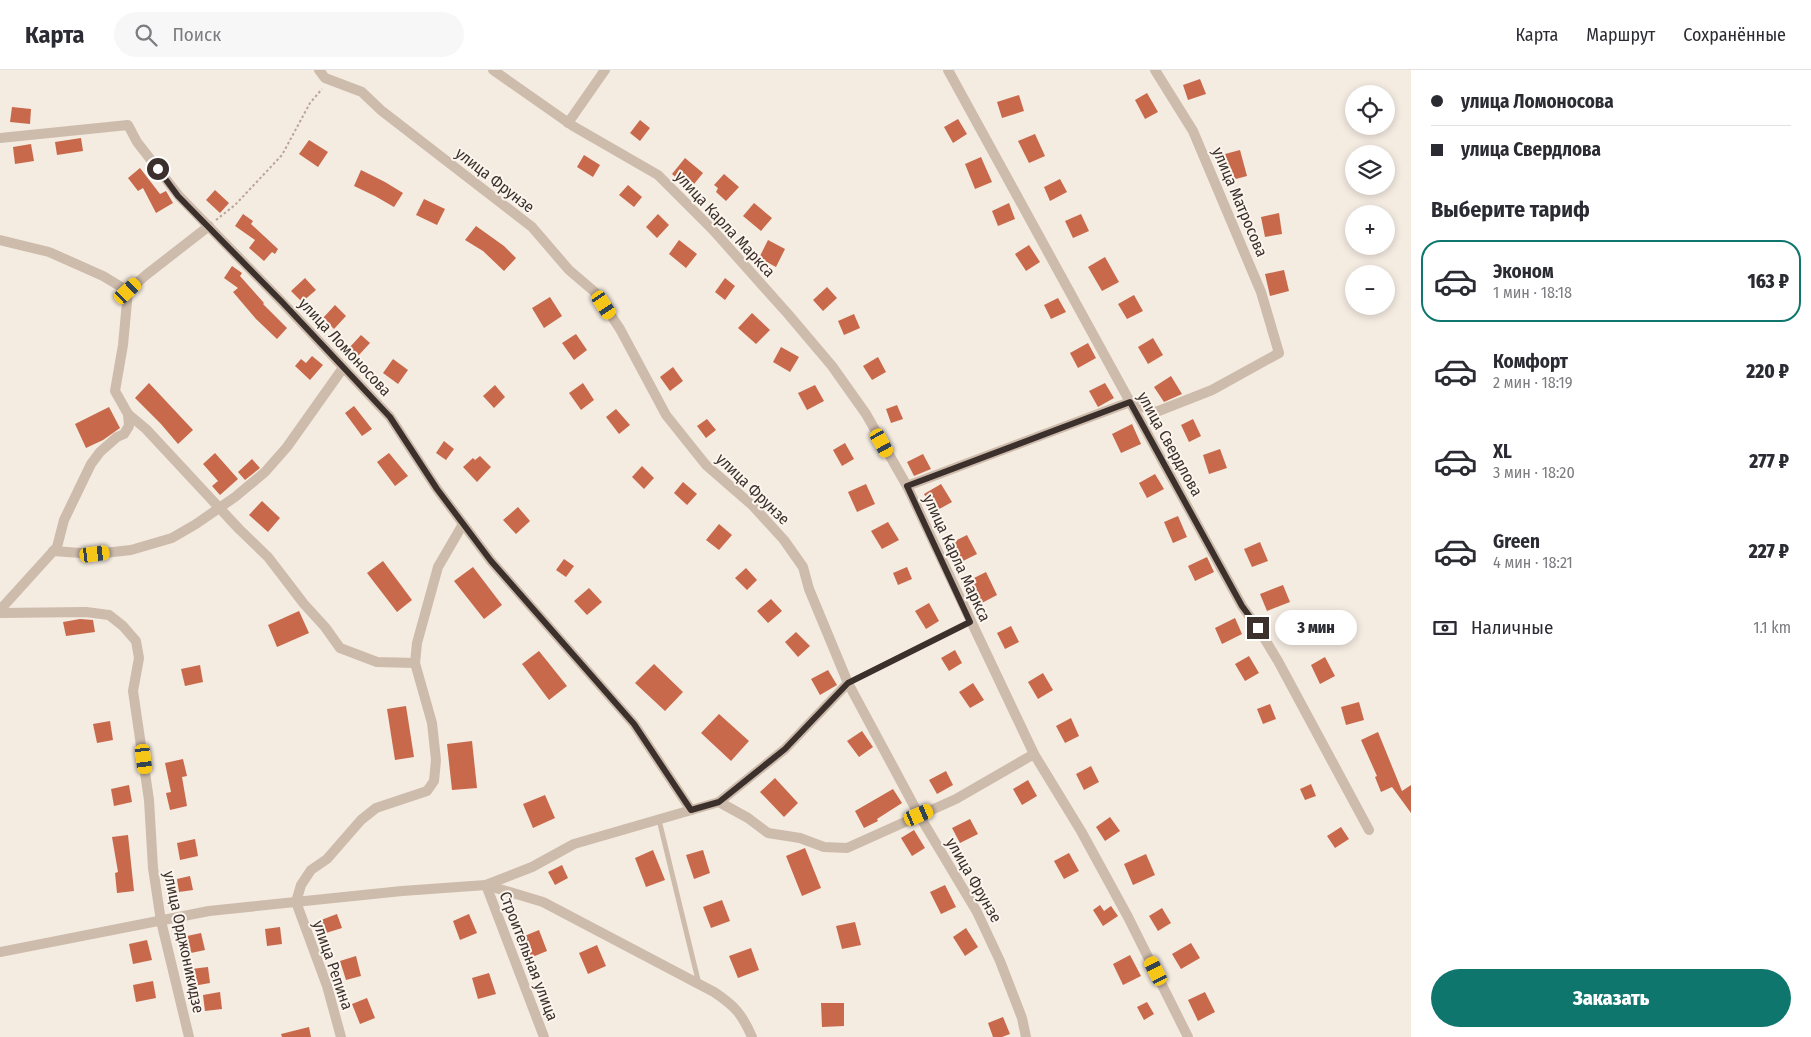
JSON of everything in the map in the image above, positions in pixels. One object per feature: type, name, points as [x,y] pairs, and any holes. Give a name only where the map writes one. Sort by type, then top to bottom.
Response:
[{"type":"street","name":"улица Фрунзе","points":[[319,70],[325,78],[362,92],[382,111],[532,227],[569,270],[596,293],[620,330],[666,415],[706,465],[752,505],[784,540],[804,567],[810,589],[848,683],[919,815],[977,912],[1000,962],[1022,1018],[1026,1037]]},
{"type":"street","name":"улица Карла Маркса","points":[[493,70],[568,123],[658,175],[713,230],[832,366],[866,414],[907,486],[1034,754],[1081,831],[1128,917],[1188,1037]]},
{"type":"street","points":[[568,123],[605,70]]},
{"type":"street","name":"улица Свердлова","points":[[948,70],[1242,606],[1278,660],[1369,830]]},
{"type":"street","name":"улица Матросова","points":[[1130,402],[1156,412],[1212,390],[1279,353],[1261,292],[1194,130],[1155,70]]},
{"type":"street","name":"улица Ломоносова","points":[[0,138],[128,125],[137,142],[178,196],[209,226],[390,417],[437,489],[491,561],[634,724],[691,810]]},
{"type":"street","points":[[209,226],[128,291],[123,346],[115,390],[128,414],[146,429],[268,557],[340,648],[378,662],[415,664]]},
{"type":"street","points":[[0,240],[49,252],[103,276],[128,291]]},
{"type":"street","points":[[53,551],[95,554],[131,550],[172,538],[196,524],[265,472],[287,447],[343,368]]},
{"type":"street","points":[[907,486],[1130,402]]},
{"type":"street","points":[[0,612],[57,547],[64,520],[91,464],[100,452],[117,437],[124,434],[129,426],[128,414]]},
{"type":"street","points":[[296,902],[301,885],[311,870],[327,859],[361,820],[376,808],[427,791],[434,781],[436,760],[432,723],[415,664],[417,643],[438,567],[463,524]]},
{"type":"street","name":"улица Орджоникидзе","points":[[0,612],[86,612],[109,615],[123,626],[136,641],[139,658],[133,691],[149,800],[153,868],[161,921],[189,1037]]},
{"type":"street","points":[[0,952],[209,911],[402,891],[486,885],[532,867],[574,844],[719,802],[785,749],[848,683]]},
{"type":"street","points":[[719,802],[748,818],[768,833],[800,838],[824,847],[847,848],[956,800],[1034,754]]},
{"type":"street","points":[[486,885],[543,902],[699,984],[732,1005],[745,1021],[752,1037]]},
{"type":"street","name":"Строительная улица","points":[[486,885],[544,1037]]},
{"type":"street","name":"улица Репина","points":[[296,902],[327,986],[341,1037]]},
{"type":"lane","points":[[848,683],[970,622]]},
{"type":"lane","points":[[659,820],[699,984]]},
{"type":"path","points":[[209,226],[235,205],[282,155],[310,103],[324,88],[338,83]]},
{"type":"building","points":[[1200,79],[1206,94],[1188,100],[1183,85]]},
{"type":"building","points":[[1147,93],[1158,112],[1145,119],[1135,100]]},
{"type":"building","points":[[1019,95],[1024,111],[1002,118],[997,102]]},
{"type":"building","points":[[12,107],[31,109],[30,124],[10,122]]},
{"type":"building","points":[[958,119],[967,134],[953,143],[944,127]]},
{"type":"building","points":[[640,120],[650,128],[640,141],[630,133]]},
{"type":"building","points":[[1035,134],[1045,156],[1029,163],[1018,141]]},
{"type":"building","points":[[81,138],[83,151],[57,155],[55,142]]},
{"type":"building","points":[[309,140],[328,152],[318,167],[299,154]]},
{"type":"building","points":[[31,144],[34,161],[15,164],[13,147]]},
{"type":"building","points":[[1240,150],[1247,176],[1232,180],[1225,154]]},
{"type":"building","points":[[584,155],[600,165],[593,177],[577,167]]},
{"type":"building","points":[[981,157],[992,182],[975,189],[965,164]]},
{"type":"building","points":[[685,158],[703,173],[690,189],[672,174]]},
{"type":"building","points":[[140,168],[160,194],[166,191],[173,203],[156,213],[143,188],[138,191],[128,178]]},
{"type":"building","points":[[361,170],[403,193],[394,207],[354,186]]},
{"type":"building","points":[[724,174],[739,187],[726,201],[716,192],[718,188],[714,185]]},
{"type":"building","points":[[1060,179],[1067,192],[1050,201],[1044,187]]},
{"type":"building","points":[[628,185],[642,197],[634,207],[619,195]]},
{"type":"building","points":[[215,190],[229,203],[220,213],[206,200]]},
{"type":"building","points":[[424,199],[445,209],[437,225],[416,215]]},
{"type":"building","points":[[754,203],[772,218],[761,231],[743,216]]},
{"type":"building","points":[[1009,203],[1015,219],[998,226],[992,211]]},
{"type":"building","points":[[1279,213],[1282,234],[1265,237],[1261,217]]},
{"type":"building","points":[[243,214],[253,221],[251,224],[278,249],[275,254],[272,252],[264,261],[249,248],[255,240],[235,226]]},
{"type":"building","points":[[658,214],[669,225],[657,238],[646,227]]},
{"type":"building","points":[[1081,214],[1089,231],[1073,238],[1065,221]]},
{"type":"building","points":[[476,226],[504,246],[516,258],[504,271],[483,251],[465,240]]},
{"type":"building","points":[[679,240],[697,254],[686,268],[669,254]]},
{"type":"building","points":[[768,240],[785,249],[776,267],[759,258]]},
{"type":"building","points":[[1029,245],[1040,262],[1026,271],[1015,254]]},
{"type":"building","points":[[1105,257],[1119,282],[1102,291],[1088,267]]},
{"type":"building","points":[[232,266],[242,273],[240,276],[263,304],[287,328],[277,339],[256,319],[233,292],[238,288],[224,278]]},
{"type":"building","points":[[1284,270],[1289,291],[1270,296],[1265,274]]},
{"type":"building","points":[[305,278],[316,290],[302,302],[291,291]]},
{"type":"building","points":[[725,278],[735,286],[725,300],[715,292]]},
{"type":"building","points":[[827,287],[837,298],[823,311],[813,300]]},
{"type":"building","points":[[1134,295],[1143,311],[1127,319],[1118,304]]},
{"type":"building","points":[[550,297],[562,316],[544,328],[532,308]]},
{"type":"building","points":[[1058,298],[1066,312],[1051,319],[1044,305]]},
{"type":"building","points":[[335,305],[346,316],[334,329],[323,318]]},
{"type":"building","points":[[752,313],[770,330],[756,344],[738,328]]},
{"type":"building","points":[[854,314],[860,328],[844,335],[838,321]]},
{"type":"building","points":[[576,334],[587,350],[574,360],[562,343]]},
{"type":"building","points":[[361,335],[370,343],[358,356],[349,348]]},
{"type":"building","points":[[1153,338],[1163,355],[1148,364],[1138,347]]},
{"type":"building","points":[[1088,343],[1096,358],[1078,368],[1070,353]]},
{"type":"building","points":[[781,347],[799,357],[790,372],[773,362]]},
{"type":"building","points":[[312,356],[323,365],[310,380],[295,366],[301,359],[306,363]]},
{"type":"building","points":[[878,357],[886,372],[872,380],[863,366]]},
{"type":"building","points":[[393,359],[408,370],[398,384],[383,373]]},
{"type":"building","points":[[673,367],[683,381],[670,391],[660,377]]},
{"type":"building","points":[[1171,376],[1182,394],[1164,402],[1154,387]]},
{"type":"building","points":[[149,383],[193,430],[178,444],[135,398]]},
{"type":"building","points":[[583,383],[594,400],[581,410],[569,393]]},
{"type":"building","points":[[1105,383],[1114,398],[1098,407],[1089,391]]},
{"type":"building","points":[[495,385],[505,397],[494,408],[483,396]]},
{"type":"building","points":[[815,385],[824,401],[807,410],[798,393]]},
{"type":"building","points":[[897,405],[903,419],[891,423],[886,409]]},
{"type":"building","points":[[354,406],[372,429],[362,436],[345,413]]},
{"type":"building","points":[[109,407],[120,428],[103,440],[86,448],[75,424]]},
{"type":"building","points":[[616,409],[630,425],[619,434],[606,417]]},
{"type":"building","points":[[707,419],[716,430],[706,438],[697,426]]},
{"type":"building","points":[[1193,419],[1201,436],[1189,442],[1181,425]]},
{"type":"building","points":[[1132,424],[1141,444],[1121,453],[1112,434]]},
{"type":"building","points":[[444,441],[454,449],[446,460],[436,453]]},
{"type":"building","points":[[845,443],[854,459],[842,466],[833,450]]},
{"type":"building","points":[[1220,449],[1227,468],[1209,474],[1203,455]]},
{"type":"building","points":[[215,453],[238,479],[220,495],[212,486],[218,481],[203,464]]},
{"type":"building","points":[[389,453],[408,476],[395,486],[377,462]]},
{"type":"building","points":[[923,454],[931,469],[914,476],[907,462]]},
{"type":"building","points":[[480,456],[491,467],[477,482],[463,467],[473,458],[475,460]]},
{"type":"building","points":[[252,459],[260,468],[245,480],[238,472]]},
{"type":"building","points":[[642,466],[654,478],[644,489],[632,477]]},
{"type":"building","points":[[1155,474],[1164,489],[1147,498],[1139,483]]},
{"type":"building","points":[[683,482],[697,494],[687,505],[674,493]]},
{"type":"building","points":[[866,484],[875,504],[857,512],[848,492]]},
{"type":"building","points":[[941,484],[952,502],[934,512],[924,494]]},
{"type":"building","points":[[262,501],[280,518],[268,532],[249,515]]},
{"type":"building","points":[[518,507],[530,521],[516,534],[503,520]]},
{"type":"building","points":[[1178,516],[1187,537],[1173,543],[1164,522]]},
{"type":"building","points":[[888,522],[899,540],[882,549],[871,531]]},
{"type":"building","points":[[719,524],[732,535],[719,550],[706,540]]},
{"type":"building","points":[[967,535],[977,554],[961,562],[951,543]]},
{"type":"building","points":[[1260,542],[1268,561],[1252,567],[1244,549]]},
{"type":"building","points":[[1207,557],[1214,572],[1195,581],[1188,566]]},
{"type":"building","points":[[564,559],[574,566],[566,577],[556,570]]},
{"type":"building","points":[[383,561],[412,600],[397,612],[367,573]]},
{"type":"building","points":[[473,567],[502,605],[484,619],[454,581]]},
{"type":"building","points":[[907,567],[912,579],[898,585],[893,573]]},
{"type":"building","points":[[746,568],[757,580],[747,590],[735,578]]},
{"type":"building","points":[[986,572],[997,595],[980,604],[968,581]]},
{"type":"building","points":[[1283,585],[1290,602],[1267,611],[1260,594]]},
{"type":"building","points":[[589,588],[602,602],[587,615],[574,601]]},
{"type":"building","points":[[771,599],[782,611],[768,623],[757,611]]},
{"type":"building","points":[[929,603],[939,621],[926,629],[915,611]]},
{"type":"building","points":[[299,611],[309,633],[277,647],[268,625]]},
{"type":"building","points":[[1235,618],[1242,634],[1222,644],[1215,628]]},
{"type":"building","points":[[80,619],[93,620],[95,632],[66,636],[63,622]]},
{"type":"building","points":[[1011,626],[1019,642],[1005,649],[997,633]]},
{"type":"building","points":[[796,632],[810,646],[798,657],[785,642]]},
{"type":"building","points":[[955,650],[962,663],[949,671],[941,658]]},
{"type":"building","points":[[539,651],[567,686],[549,700],[522,664]]},
{"type":"building","points":[[1249,656],[1259,673],[1245,681],[1235,664]]},
{"type":"building","points":[[1325,657],[1335,676],[1320,684],[1311,665]]},
{"type":"building","points":[[654,664],[683,692],[665,711],[635,683]]},
{"type":"building","points":[[200,665],[203,682],[185,686],[181,669]]},
{"type":"building","points":[[828,670],[837,685],[820,695],[811,679]]},
{"type":"building","points":[[1043,673],[1053,690],[1038,699],[1028,682]]},
{"type":"building","points":[[973,683],[984,700],[970,708],[959,692]]},
{"type":"building","points":[[1359,702],[1364,720],[1346,725],[1341,707]]},
{"type":"building","points":[[1270,704],[1276,719],[1263,724],[1257,709]]},
{"type":"building","points":[[406,706],[414,757],[395,760],[387,709]]},
{"type":"building","points":[[719,714],[749,741],[731,761],[701,733]]},
{"type":"building","points":[[1071,718],[1079,736],[1065,743],[1056,726]]},
{"type":"building","points":[[110,721],[113,740],[97,743],[93,724]]},
{"type":"building","points":[[862,731],[873,747],[859,757],[847,741]]},
{"type":"building","points":[[1378,732],[1402,791],[1411,785],[1411,813],[1392,787],[1381,792],[1375,777],[1377,776],[1361,740]]},
{"type":"building","points":[[472,741],[477,788],[452,790],[447,744]]},
{"type":"building","points":[[183,759],[187,776],[182,777],[187,806],[170,810],[166,793],[171,792],[165,763]]},
{"type":"building","points":[[1091,766],[1099,782],[1084,790],[1076,774]]},
{"type":"building","points":[[946,771],[953,785],[937,794],[929,780]]},
{"type":"building","points":[[775,778],[798,803],[784,817],[760,792]]},
{"type":"building","points":[[1028,780],[1037,796],[1022,805],[1013,789]]},
{"type":"building","points":[[1311,784],[1316,796],[1305,800],[1300,789]]},
{"type":"building","points":[[129,785],[132,802],[114,806],[111,789]]},
{"type":"building","points":[[893,789],[902,803],[877,819],[878,821],[864,828],[855,811]]},
{"type":"building","points":[[545,795],[555,818],[533,828],[523,804]]},
{"type":"building","points":[[1110,817],[1120,831],[1105,841],[1096,827]]},
{"type":"building","points":[[970,819],[978,834],[960,843],[952,828]]},
{"type":"building","points":[[1341,827],[1349,839],[1335,848],[1327,836]]},
{"type":"building","points":[[914,830],[925,848],[912,856],[901,838]]},
{"type":"building","points":[[128,835],[134,891],[117,893],[115,873],[118,872],[112,837]]},
{"type":"building","points":[[195,839],[198,856],[180,860],[177,843]]},
{"type":"building","points":[[805,848],[821,888],[802,896],[786,856]]},
{"type":"building","points":[[653,850],[665,880],[646,887],[635,858]]},
{"type":"building","points":[[703,850],[710,873],[694,879],[686,855]]},
{"type":"building","points":[[1069,853],[1079,871],[1064,879],[1054,861]]},
{"type":"building","points":[[1146,854],[1155,875],[1133,885],[1124,864]]},
{"type":"building","points":[[562,865],[568,878],[555,885],[548,872]]},
{"type":"building","points":[[190,876],[193,890],[179,892],[177,879]]},
{"type":"building","points":[[945,885],[956,907],[941,914],[930,892]]},
{"type":"building","points":[[722,900],[730,921],[711,928],[703,907]]},
{"type":"building","points":[[1100,905],[1104,911],[1111,906],[1118,916],[1103,926],[1093,910]]},
{"type":"building","points":[[1162,908],[1171,923],[1158,931],[1149,916]]},
{"type":"building","points":[[337,914],[342,928],[326,933],[321,920]]},
{"type":"building","points":[[469,914],[477,933],[460,940],[453,921]]},
{"type":"building","points":[[855,922],[861,945],[842,949],[836,926]]},
{"type":"building","points":[[280,927],[282,944],[267,946],[265,929]]},
{"type":"building","points":[[966,928],[978,947],[965,956],[953,937]]},
{"type":"building","points":[[539,930],[547,951],[530,958],[522,937]]},
{"type":"building","points":[[201,933],[205,950],[191,953],[187,936]]},
{"type":"building","points":[[147,940],[152,960],[133,964],[129,944]]},
{"type":"building","points":[[1191,943],[1200,958],[1181,969],[1172,954]]},
{"type":"building","points":[[597,945],[606,966],[588,974],[579,953]]},
{"type":"building","points":[[751,948],[759,970],[738,978],[729,956]]},
{"type":"building","points":[[1130,955],[1141,976],[1123,985],[1113,964]]},
{"type":"building","points":[[356,956],[361,976],[346,980],[340,961]]},
{"type":"building","points":[[208,967],[210,983],[193,986],[191,969]]},
{"type":"building","points":[[489,973],[496,994],[478,999],[472,978]]},
{"type":"building","points":[[153,981],[156,998],[136,1002],[133,985]]},
{"type":"building","points":[[220,992],[222,1009],[205,1011],[203,995]]},
{"type":"building","points":[[1205,992],[1215,1012],[1198,1021],[1188,1000]]},
{"type":"building","points":[[367,998],[375,1018],[360,1024],[352,1004]]},
{"type":"building","points":[[1147,1002],[1154,1014],[1144,1020],[1137,1007]]},
{"type":"building","points":[[821,1003],[844,1003],[844,1026],[822,1027]]},
{"type":"building","points":[[1003,1017],[1010,1034],[1002,1037],[993,1037],[988,1023]]},
{"type":"building","points":[[309,1027],[311,1037],[282,1037],[281,1034]]},
{"type":"route","points":[[158,169],[178,196],[217,234],[390,417],[437,489],[491,561],[634,724],[691,810],[719,802],[785,749],[848,683],[970,622],[907,486],[1130,402],[1242,606],[1258,628]]}]
